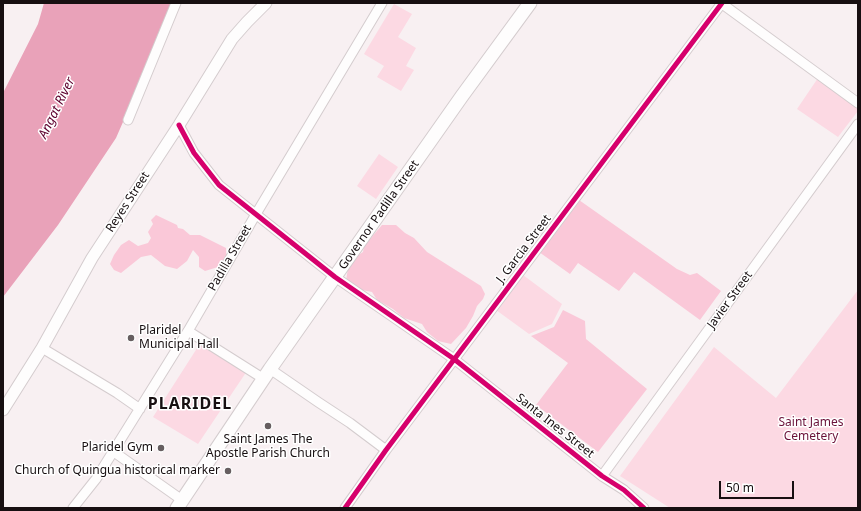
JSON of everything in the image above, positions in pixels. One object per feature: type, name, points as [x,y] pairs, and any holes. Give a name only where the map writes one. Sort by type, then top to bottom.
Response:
[{"type":"main road","name":"Governor Padilla Street","points":[[180,504],[267,374],[530,3]]},
{"type":"street","points":[[128,120],[176,3]]},
{"type":"street","name":"Reyes Street","points":[[3,410],[42,348],[92,258],[179,125],[232,39],[266,3]]},
{"type":"street","name":"Padilla Street","points":[[73,508],[96,479],[114,452],[188,332],[256,214],[382,3]]},
{"type":"street","points":[[721,3],[858,103]]},
{"type":"street","name":"J. Garcia Street","points":[[345,508],[386,450],[721,3]]},
{"type":"street","name":"Javier Street","points":[[602,476],[858,124]]},
{"type":"street","name":"Santa Ines Street","points":[[179,125],[194,153],[219,185],[335,277],[454,359],[602,476],[624,490],[644,508]]},
{"type":"street","points":[[188,332],[318,402],[350,423],[386,450]]},
{"type":"street","points":[[42,348],[117,393],[140,409]]},
{"type":"street","points":[[114,452],[180,504]]},
{"type":"green space","points":[[394,4],[412,14],[398,37],[416,48],[406,66],[414,70],[401,91],[377,77],[384,66],[364,54]]},
{"type":"green space","points":[[818,78],[857,107],[858,111],[838,137],[797,109]]},
{"type":"green space","points":[[379,154],[398,167],[376,199],[357,186]]},
{"type":"green space","points":[[523,275],[562,304],[552,324],[529,334],[496,310]]},
{"type":"green space","name":"Saint James Cemetery","points":[[858,290],[858,508],[670,508],[620,476],[714,347],[776,398]]},
{"type":"green space","points":[[201,342],[247,371],[198,444],[153,417]]},
{"type":"shaded area","points":[[579,200],[677,269],[690,275],[697,273],[721,291],[700,320],[634,272],[619,291],[578,263],[570,274],[539,252]]},
{"type":"shaded area","points":[[156,215],[177,225],[178,228],[183,229],[190,235],[200,235],[226,248],[226,256],[218,267],[205,271],[199,267],[199,257],[193,250],[187,261],[177,269],[165,266],[151,255],[141,257],[121,273],[114,270],[110,264],[121,245],[129,240],[138,246],[148,243],[151,238],[148,232],[153,224],[151,220]]},
{"type":"shaded area","points":[[382,225],[396,225],[405,233],[414,238],[427,252],[481,286],[485,294],[483,299],[477,306],[466,328],[451,344],[438,341],[427,332],[422,324],[404,318],[393,309],[377,300],[372,292],[357,289],[346,281],[348,268],[354,258],[363,252],[364,246]]},
{"type":"shaded area","points":[[563,310],[585,321],[586,339],[647,389],[598,452],[536,405],[568,363],[531,336],[554,327]]},
{"type":"water","name":"Angat River","points":[[44,3],[172,3],[116,138],[58,225],[3,297],[3,93],[38,24]]},
{"type":"cycle path","points":[[345,508],[386,450],[722,3]]},
{"type":"cycle path","points":[[179,125],[194,153],[219,185],[335,277],[454,359],[602,476],[624,490],[644,508]]},
{"type":"place","name":"Plaridel Municipal Hall","points":[[131,338]]},
{"type":"place","name":"Saint James The Apostle Parish Church","points":[[268,426]]},
{"type":"place","name":"Plaridel Gym","points":[[161,448]]},
{"type":"place","name":"Church of Quingua historical marker","points":[[228,471]]},
{"type":"district","name":"PLARIDEL","points":[[190,404]]}]
